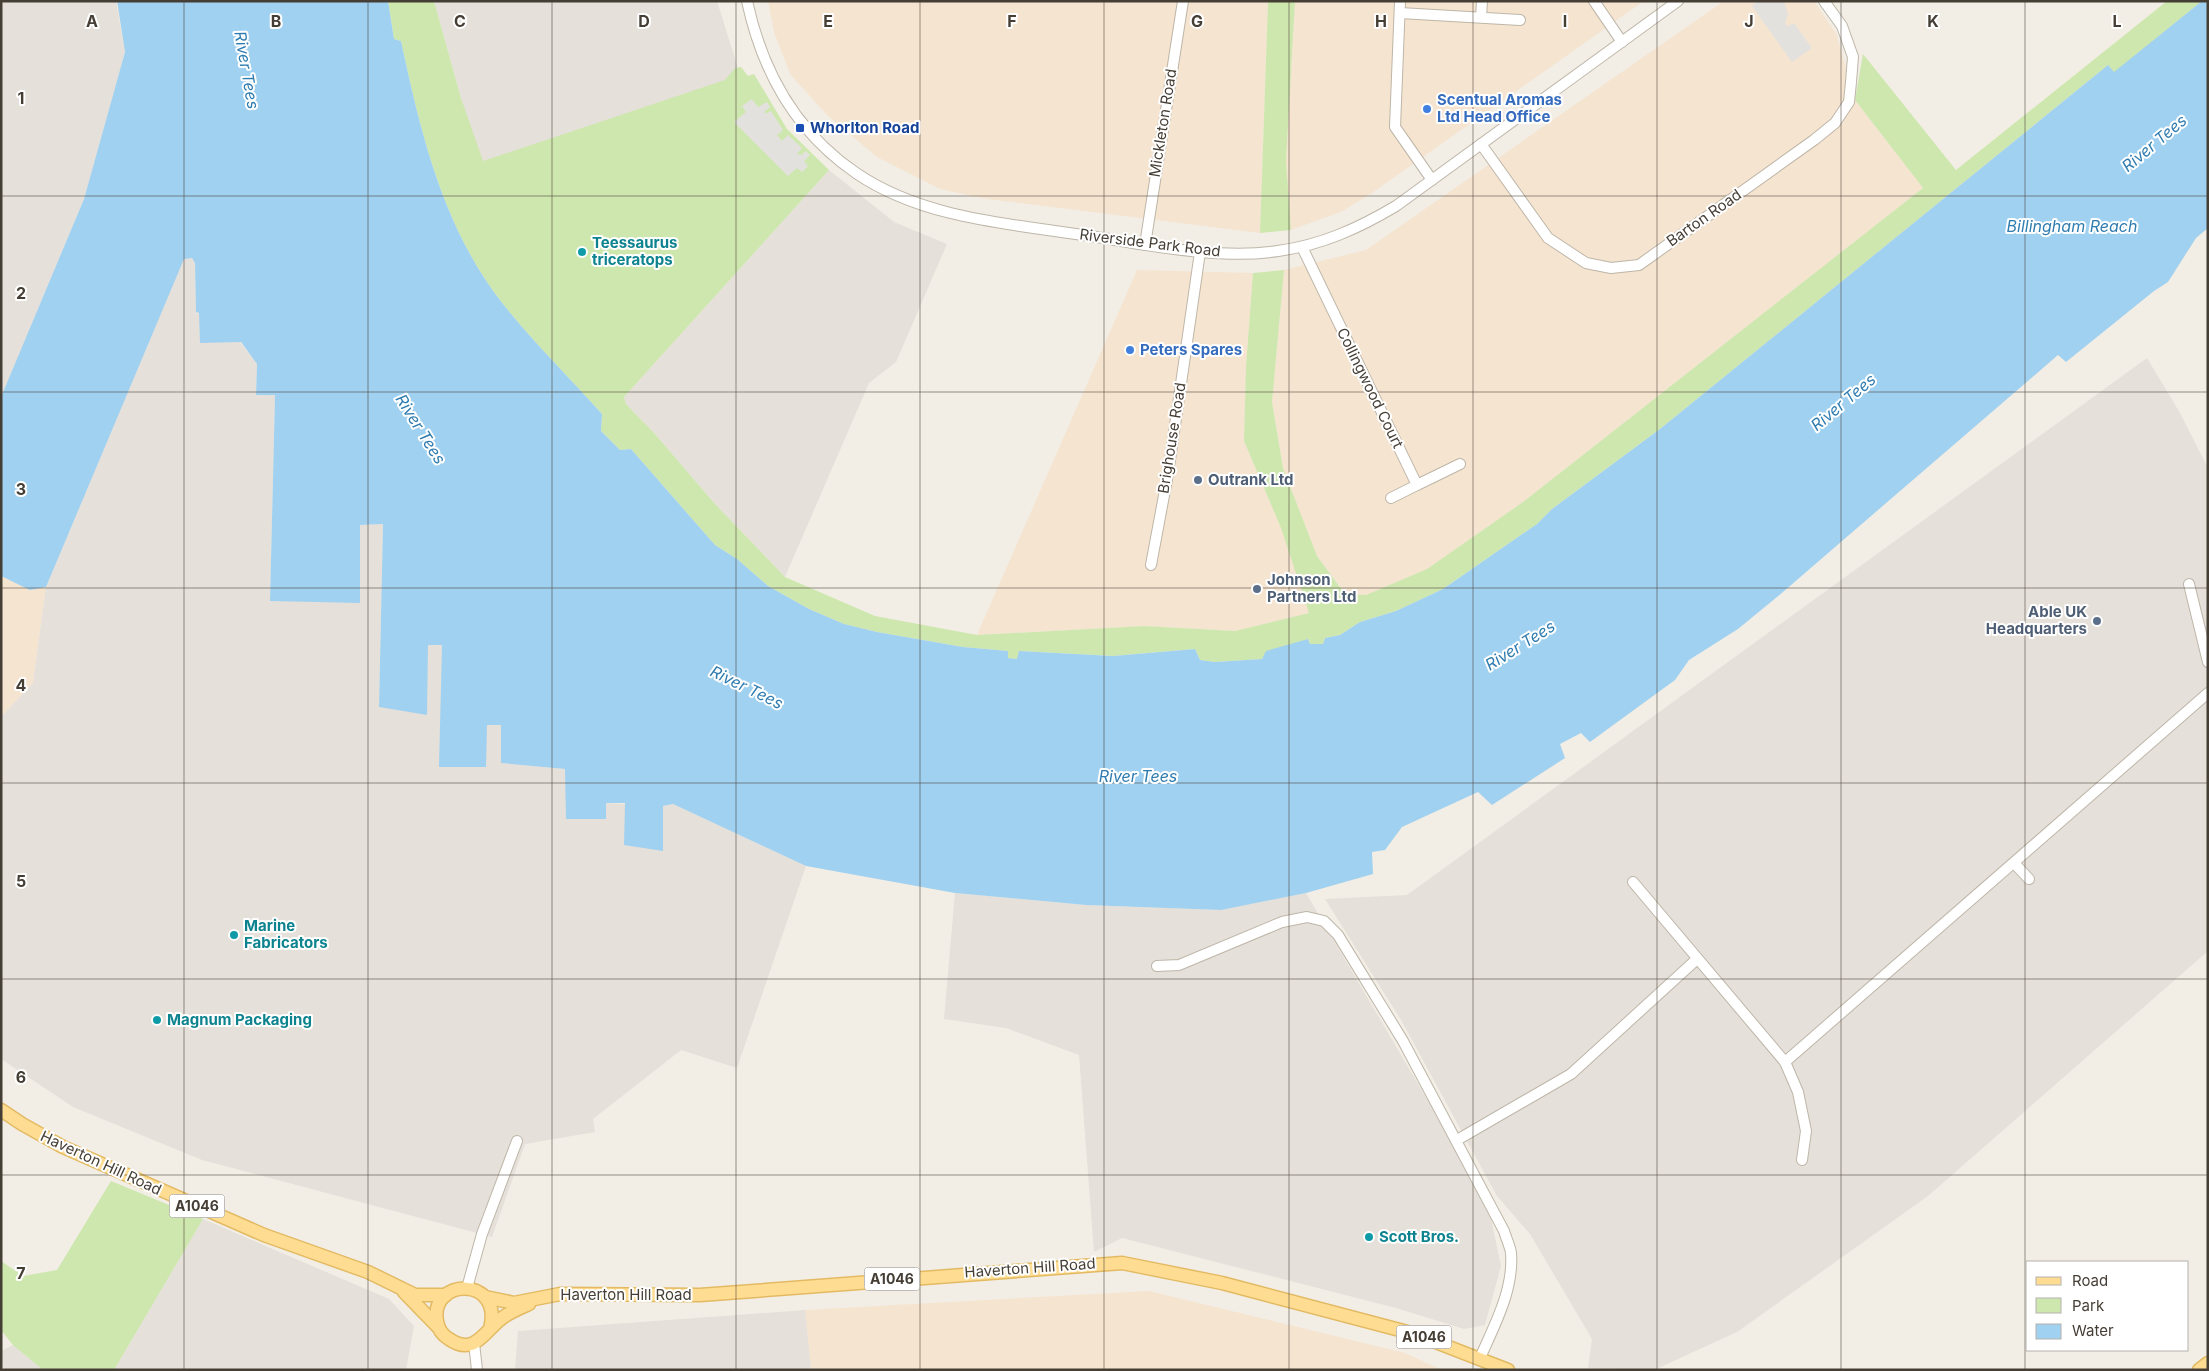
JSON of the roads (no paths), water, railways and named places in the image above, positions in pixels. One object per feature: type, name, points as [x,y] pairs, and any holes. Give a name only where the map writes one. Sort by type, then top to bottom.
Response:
[{"type":"main road","name":"Haverton Hill Road","points":[[1,1110],[63,1147],[114,1170],[264,1235],[368,1272],[415,1294],[446,1295],[456,1289],[467,1288],[477,1290],[485,1296],[514,1303],[560,1294],[700,1295],[1073,1265],[1122,1263],[1222,1284],[1415,1334],[1508,1370]]},
{"type":"main road","name":"Haverton Hill Road","points":[[400,1288],[439,1328],[444,1336],[453,1342],[463,1345],[474,1343],[483,1338],[502,1318],[537,1300]]},
{"type":"main road","points":[[439,1328],[437,1310],[446,1295]]},
{"type":"main road","points":[[485,1296],[492,1312],[490,1329]]},
{"type":"main road","points":[[2199,1370],[2208,1363]]},
{"type":"street","name":"Riverside Park Road","points":[[747,1],[754,32],[781,95],[819,142],[857,174],[895,195],[964,217],[1200,252],[1276,252],[1302,247],[1358,228],[1396,206],[1678,1]]},
{"type":"street","name":"Mickleton Road","points":[[1145,245],[1183,1]]},
{"type":"street","points":[[1400,1],[1395,127],[1432,180]]},
{"type":"street","points":[[1480,18],[1482,1]]},
{"type":"street","points":[[1594,1],[1622,42]]},
{"type":"street","name":"Barton Road","points":[[1481,144],[1548,238],[1586,262],[1611,268],[1639,265],[1814,140],[1834,123],[1849,102],[1853,57],[1842,26],[1824,1]]},
{"type":"street","points":[[1400,13],[1520,20]]},
{"type":"street","name":"Collingwood Court","points":[[1302,247],[1417,485]]},
{"type":"street","name":"Brighouse Road","points":[[1151,565],[1168,474],[1200,252]]},
{"type":"street","points":[[1391,498],[1460,464]]},
{"type":"street","points":[[2189,584],[2208,662]]},
{"type":"street","points":[[1785,1062],[2205,699]]},
{"type":"street","points":[[2014,863],[2029,878]]},
{"type":"street","points":[[1633,882],[1785,1062],[1798,1092],[1806,1131],[1802,1160]]},
{"type":"street","points":[[1157,966],[1179,964],[1282,922],[1307,917],[1324,921],[1338,935],[1403,1041],[1504,1231],[1511,1252],[1510,1275],[1505,1297],[1480,1358]]},
{"type":"street","points":[[1457,1140],[1571,1074],[1697,959]]},
{"type":"street","points":[[467,1288],[482,1234],[517,1141]]},
{"type":"street","points":[[474,1343],[477,1370]]},
{"type":"water","points":[[117,1],[388,1],[394,39],[401,41],[426,145],[450,212],[465,244],[482,275],[503,304],[602,414],[601,431],[620,450],[631,449],[715,545],[737,559],[768,586],[809,609],[844,624],[877,632],[963,647],[1008,651],[1008,658],[1017,659],[1019,651],[1113,656],[1195,649],[1200,660],[1215,662],[1262,659],[1266,651],[1308,639],[1310,644],[1323,644],[1325,638],[1340,635],[1360,622],[1396,611],[1443,589],[1537,524],[1552,509],[1660,429],[2108,65],[2114,72],[2202,1],[2208,1],[2208,228],[2196,238],[2168,282],[2154,291],[2066,362],[2058,355],[1777,597],[1738,629],[1689,660],[1675,680],[1590,742],[1581,733],[1560,744],[1565,758],[1492,805],[1478,792],[1402,827],[1385,850],[1372,852],[1373,874],[1306,893],[1221,910],[1086,905],[955,893],[806,866],[673,804],[663,806],[663,851],[624,845],[625,803],[606,803],[606,819],[566,819],[565,769],[501,763],[501,725],[487,725],[486,767],[439,767],[442,645],[428,645],[427,715],[379,707],[383,524],[360,525],[360,603],[270,601],[275,395],[256,395],[257,364],[241,342],[200,343],[199,313],[196,312],[195,263],[192,258],[184,259],[46,587],[30,590],[1,576],[1,397],[84,199],[125,52]]},
{"type":"place","name":"Scentual Aromas Ltd Head Office","points":[[1427,109]]},
{"type":"place","name":"Whorlton Road","points":[[800,128]]},
{"type":"place","name":"Teessaurus triceratops","points":[[582,252]]},
{"type":"place","name":"Peters Spares","points":[[1130,350]]},
{"type":"place","name":"Outrank Ltd","points":[[1198,480]]},
{"type":"place","name":"Johnson Partners Ltd","points":[[1257,589]]},
{"type":"place","name":"Able UK Headquarters","points":[[2097,621]]},
{"type":"place","name":"Marine Fabricators","points":[[234,935]]},
{"type":"place","name":"Magnum Packaging","points":[[157,1020]]},
{"type":"place","name":"Scott Bros.","points":[[1369,1237]]},
{"type":"water label","name":"River Tees","points":[[247,70]]},
{"type":"water label","name":"River Tees","points":[[2154,143]]},
{"type":"water label","name":"Billingham Reach","points":[[2072,226]]},
{"type":"water label","name":"River Tees","points":[[1843,402]]},
{"type":"water label","name":"River Tees","points":[[421,429]]},
{"type":"water label","name":"River Tees","points":[[1520,645]]},
{"type":"water label","name":"River Tees","points":[[747,687]]},
{"type":"water label","name":"River Tees","points":[[1138,776]]}]
